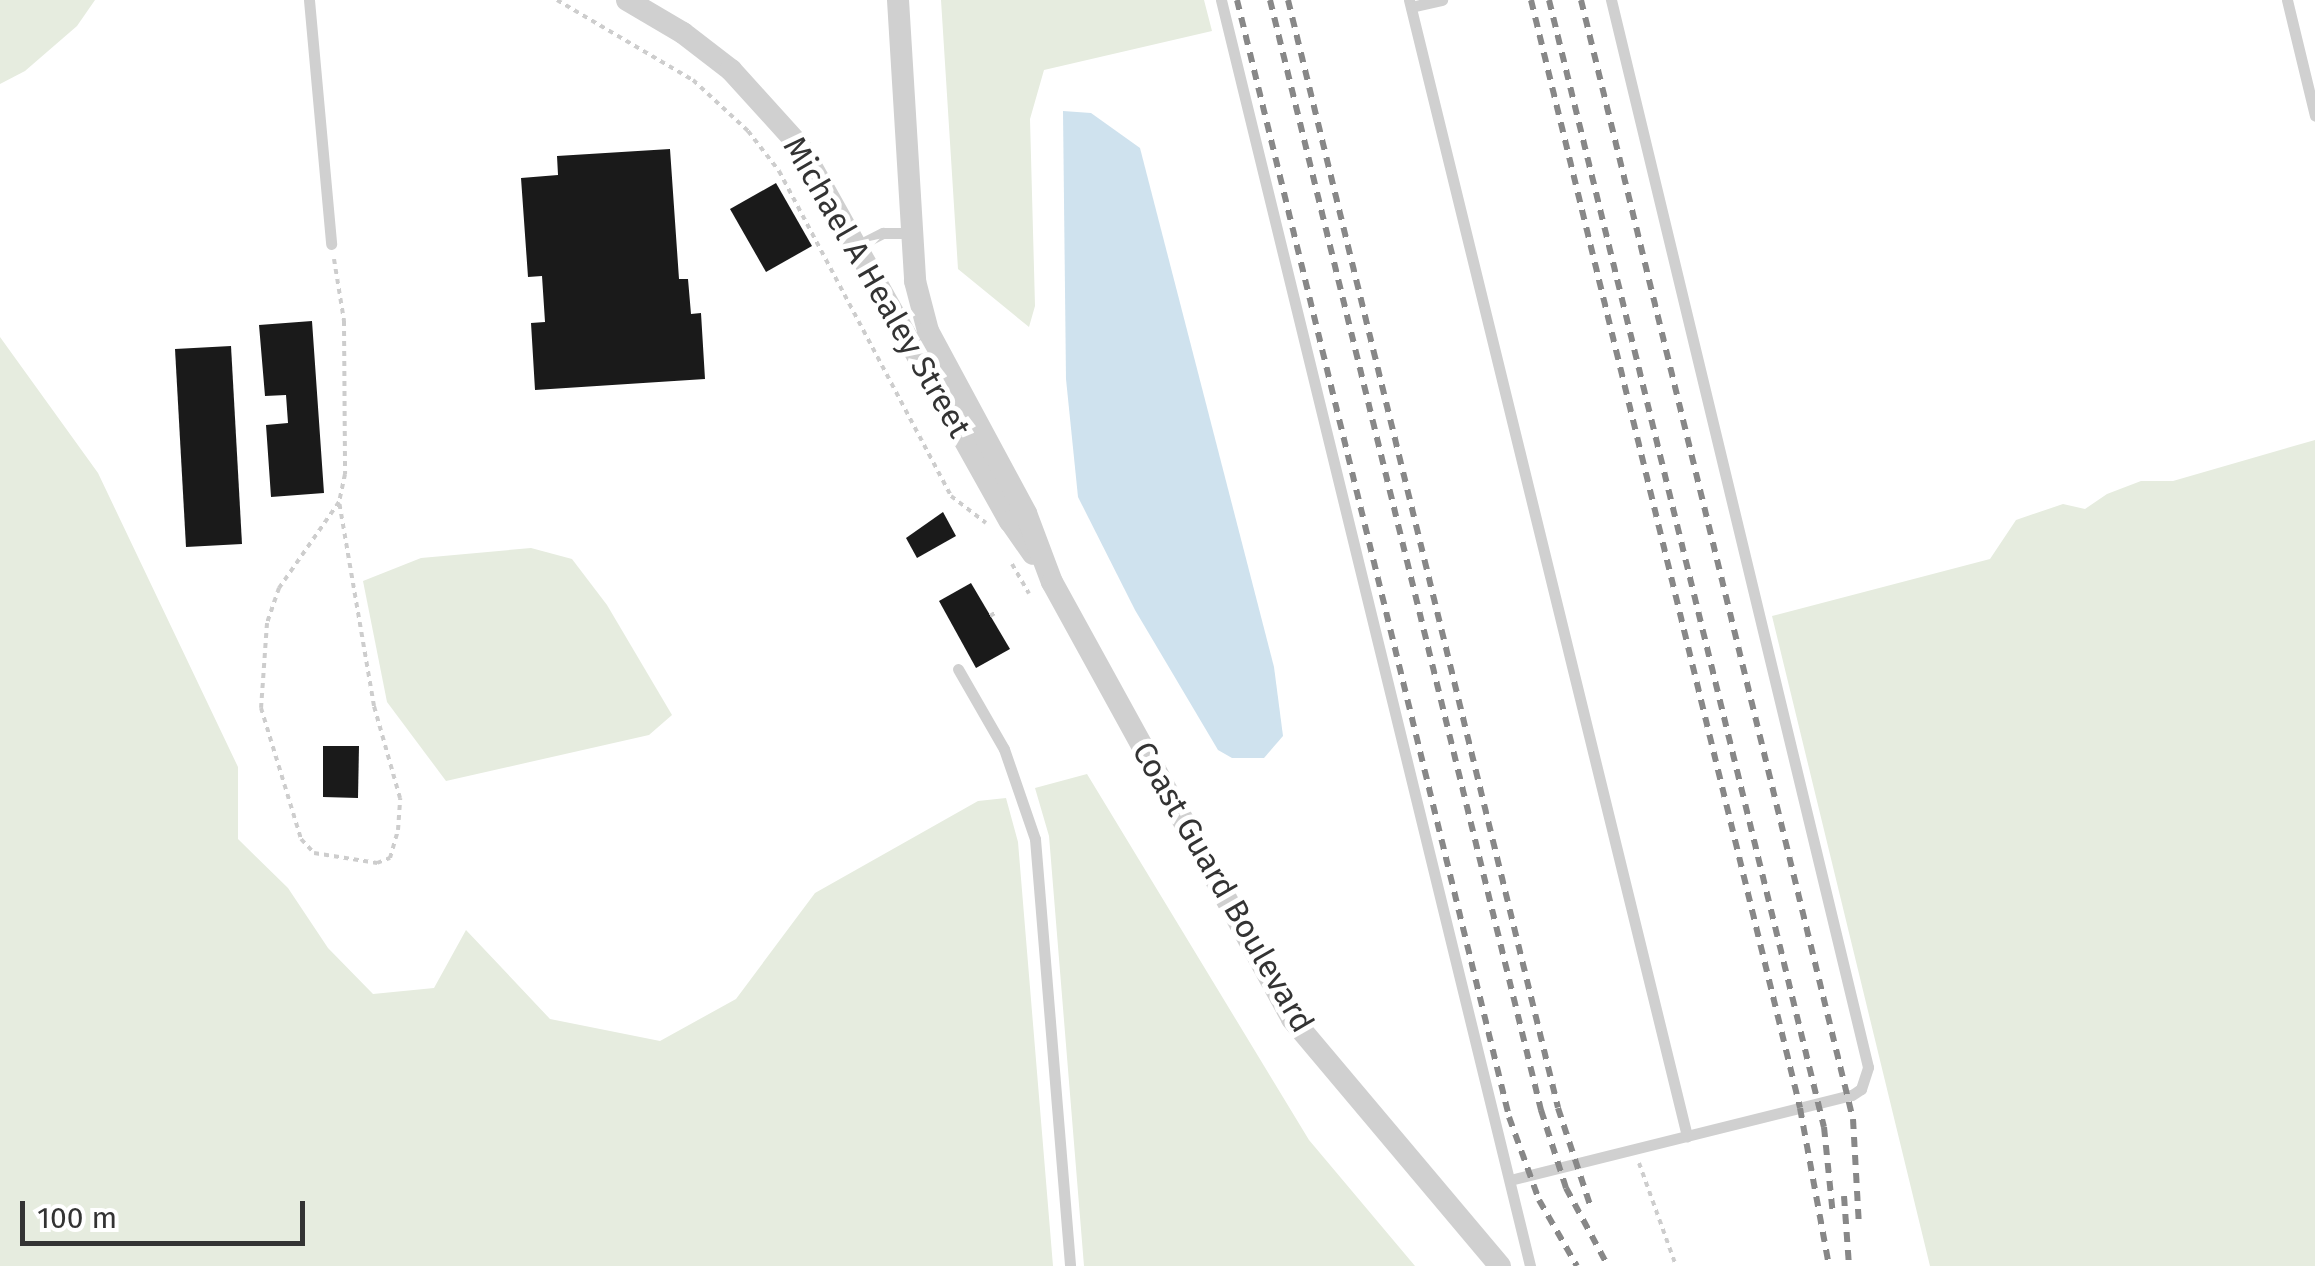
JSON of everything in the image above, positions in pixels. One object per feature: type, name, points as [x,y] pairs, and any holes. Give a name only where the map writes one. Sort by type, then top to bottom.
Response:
[{"type":"street","name":"Michael A Healey Street","points":[[628,0],[709,52],[762,100],[820,177],[1010,521]]},
{"type":"street","points":[[898,0],[911,233],[922,314],[954,376],[1010,521]]},
{"type":"street","name":"Coast Guard Boulevard","points":[[1010,521],[1052,582],[1292,1018],[1500,1266]]},
{"type":"lane","points":[[309,0],[331,244]]},
{"type":"lane","points":[[1221,0],[1530,1266]]},
{"type":"lane","points":[[1442,0],[1410,4],[1687,1136]]},
{"type":"lane","points":[[1510,1180],[1852,1095],[1861,1089],[1868,1067],[1611,0]]},
{"type":"lane","points":[[2287,0],[2315,116]]},
{"type":"lane","points":[[859,245],[884,233],[911,233]]},
{"type":"lane","points":[[958,669],[1004,749],[1035,839],[1070,1266]]},
{"type":"path","points":[[557,0],[694,80],[748,131],[796,201],[951,496],[1010,521]]},
{"type":"path","points":[[331,244],[344,321],[346,474],[339,502],[279,588],[267,623],[262,708],[301,839],[314,853],[376,862],[390,858],[398,830],[400,798],[374,706],[339,502]]},
{"type":"path","points":[[990,616],[998,611]]},
{"type":"path","points":[[1634,1149],[1676,1266]]},
{"type":"shaded area","points":[[0,0],[95,0],[77,26],[25,71],[0,84]]},
{"type":"shaded area","points":[[941,0],[1204,0],[1212,31],[1044,70],[1030,119],[1035,306],[1029,327],[958,269]]},
{"type":"shaded area","points":[[0,337],[98,473],[238,767],[238,839],[288,888],[328,948],[373,994],[434,988],[466,930],[550,1019],[660,1041],[736,999],[815,893],[978,801],[1006,798],[1018,842],[1053,1266],[0,1266]]},
{"type":"shaded area","points":[[2315,440],[2315,1266],[1930,1266],[1772,616],[1990,559],[2016,520],[2063,504],[2085,509],[2107,494],[2141,481],[2173,481]]},
{"type":"shaded area","points":[[531,548],[572,559],[607,605],[672,715],[649,735],[446,781],[387,702],[363,581],[421,558]]},
{"type":"shaded area","points":[[1087,774],[1309,1140],[1415,1266],[1084,1266],[1049,836],[1035,788]]},
{"type":"water","points":[[1063,111],[1091,113],[1140,148],[1274,667],[1283,736],[1264,758],[1232,758],[1218,750],[1135,610],[1078,497],[1066,379]]},
{"type":"building","points":[[670,149],[679,279],[688,279],[691,314],[701,313],[705,379],[535,390],[531,323],[545,322],[542,276],[528,277],[521,178],[558,175],[557,156]]},
{"type":"building","points":[[776,183],[812,246],[766,272],[730,209]]},
{"type":"building","points":[[312,321],[324,493],[271,497],[266,425],[288,423],[286,395],[265,396],[259,325]]},
{"type":"building","points":[[231,346],[242,544],[186,547],[175,349]]},
{"type":"building","points":[[943,512],[956,536],[917,558],[906,538]]},
{"type":"building","points":[[971,583],[1010,649],[976,668],[939,601]]},
{"type":"building","points":[[323,746],[359,746],[358,798],[323,797]]},
{"type":"railway","points":[[1237,0],[1509,1117],[1539,1200],[1577,1266]]},
{"type":"railway","points":[[1270,0],[1541,1110],[1566,1188],[1608,1266]]},
{"type":"railway","points":[[1288,0],[1558,1108],[1591,1208]]},
{"type":"railway","points":[[1531,0],[1800,1108],[1829,1266]]},
{"type":"railway","points":[[1549,0],[1824,1127],[1833,1216]]},
{"type":"railway","points":[[1581,0],[1853,1119],[1859,1226]]},
{"type":"railway","points":[[1844,1196],[1849,1266]]}]
